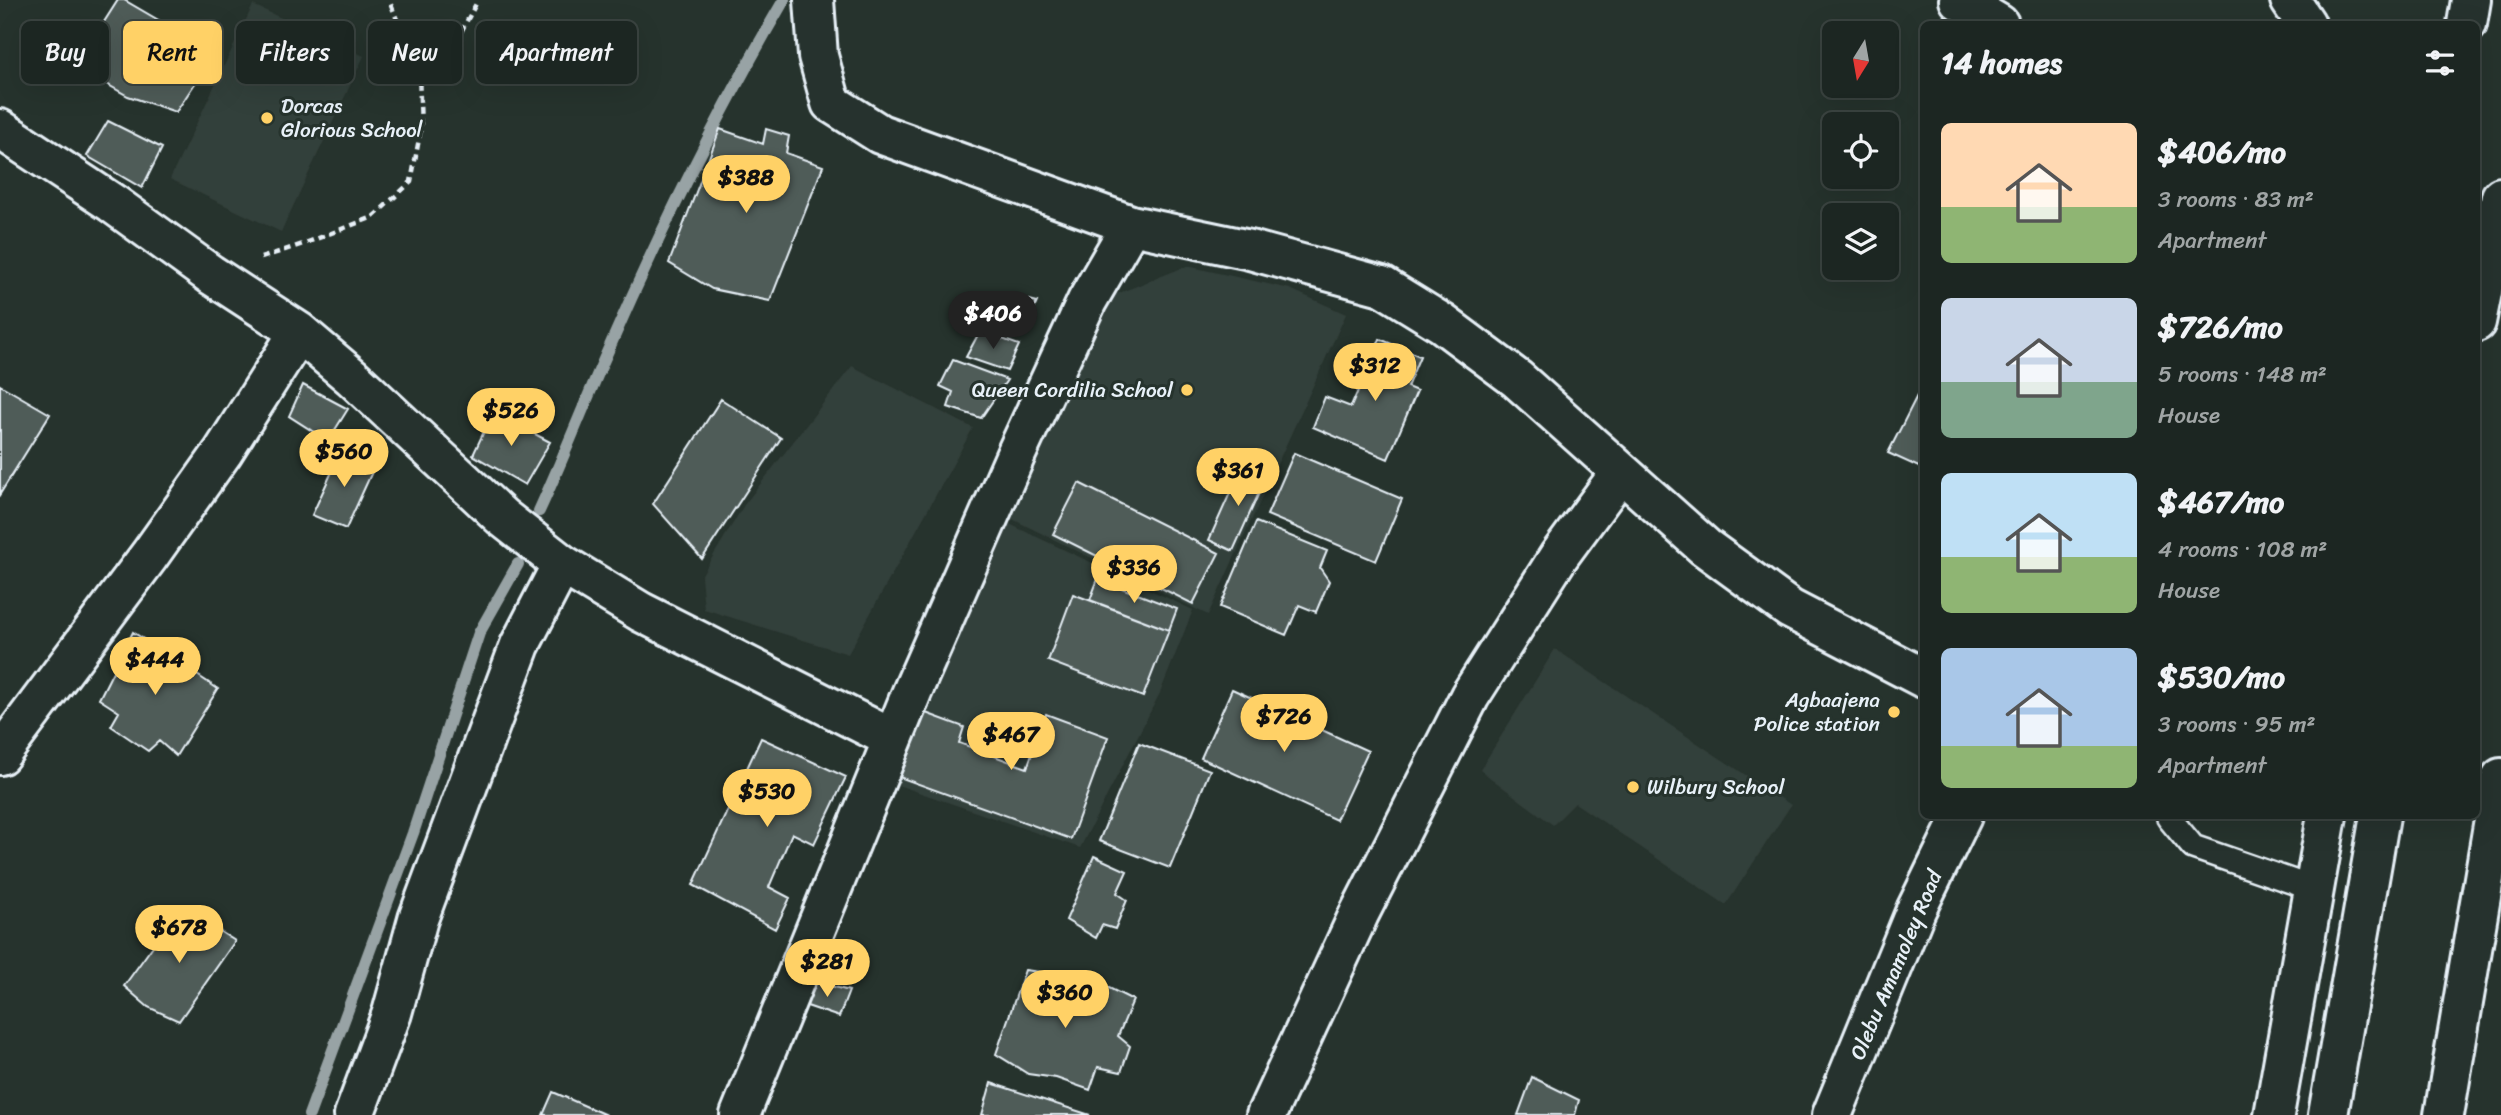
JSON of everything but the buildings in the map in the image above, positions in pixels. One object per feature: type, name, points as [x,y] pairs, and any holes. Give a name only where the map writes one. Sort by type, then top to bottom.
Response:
[{"type":"street","points":[[814,0],[818,56],[831,103],[880,134],[1131,225],[1250,250],[1382,286],[1442,323],[1517,379],[1705,547],[1790,609],[1920,676]]},
{"type":"street","points":[[1959,0],[1994,21]]},
{"type":"street","points":[[2290,0],[2304,21]]},
{"type":"street","points":[[2468,21],[2471,0]]},
{"type":"street","points":[[5,144],[112,203],[210,274],[299,332],[352,377],[502,517],[562,564],[641,612],[893,739]]},
{"type":"street","points":[[2480,302],[2501,197]]},
{"type":"street","points":[[740,1115],[893,739],[1048,382],[1087,300],[1131,225]]},
{"type":"street","points":[[0,755],[194,494],[299,332]]},
{"type":"street","points":[[1266,1115],[1359,914],[1470,696],[1559,556],[1620,473]]},
{"type":"street","points":[[355,1115],[391,1013],[418,919],[520,645],[562,564]]},
{"type":"street","points":[[2444,1115],[2492,787]]},
{"type":"street","name":"Olebu Amamoley Road","points":[[1832,1115],[1916,910],[1961,819]]},
{"type":"street","points":[[2274,1115],[2326,819]]},
{"type":"street","points":[[2328,1115],[2378,819]]},
{"type":"lane","points":[[2170,819],[2193,847],[2314,889]]},
{"type":"path","points":[[389,0],[398,21]]},
{"type":"path","points":[[462,30],[478,0]]},
{"type":"path","points":[[210,274],[303,244],[373,217],[411,182],[422,128],[420,84]]},
{"type":"shaded area","name":"Dorcas Glorious School","points":[[253,5],[288,21],[245,21]]},
{"type":"shaded area","name":"Dorcas Glorious School","points":[[236,41],[236,84],[351,84],[281,232],[170,179],[215,84],[222,84],[222,70]]},
{"type":"shaded area","name":"Dorcas Glorious School","points":[[354,51],[364,56],[354,77]]},
{"type":"shaded area","name":"Queen Cordilia School","points":[[1187,266],[1290,289],[1346,314],[1208,615],[1004,515],[1109,297]]},
{"type":"shaded area","points":[[852,366],[973,428],[848,654],[704,609],[701,576],[744,505]]},
{"type":"shaded area","points":[[1005,522],[1193,610],[1160,693],[1080,848],[889,782],[939,679]]},
{"type":"shaded area","name":"Wilbury School","points":[[1555,649],[1791,805],[1726,905],[1575,803],[1553,825],[1480,770]]},
{"type":"waterway","points":[[539,511],[668,219],[735,87],[784,0]]},
{"type":"waterway","points":[[309,1115],[413,833],[479,633],[518,564]]},
{"type":"place","name":"Dorcas Glorious School","points":[[267,118]]},
{"type":"place","name":"Queen Cordilia School","points":[[1187,390]]},
{"type":"place","name":"Agbaajena Police station","points":[[1894,712]]},
{"type":"place","name":"Wilbury School","points":[[1633,787]]}]
